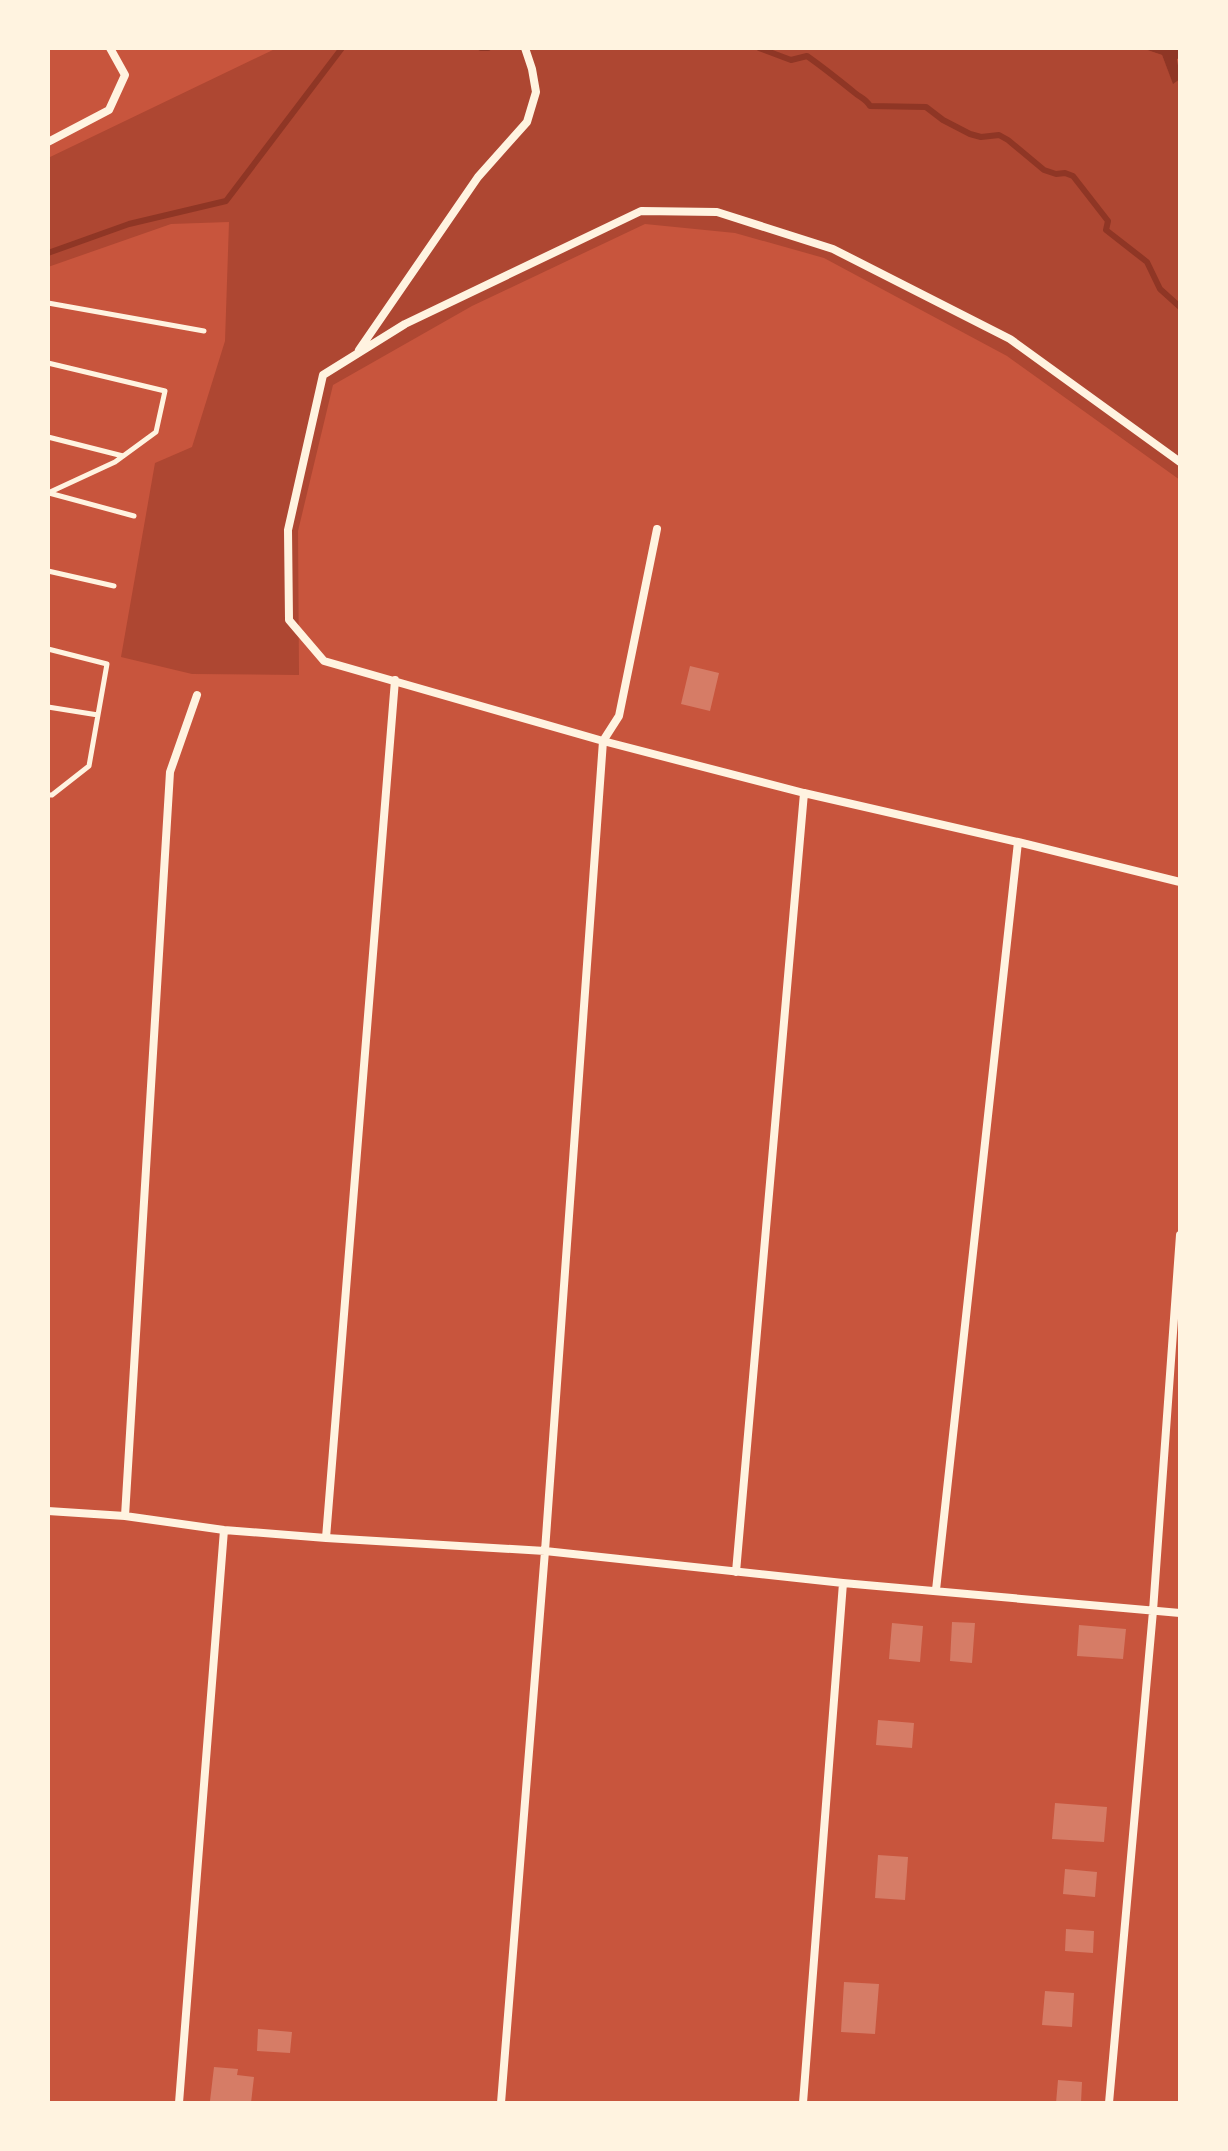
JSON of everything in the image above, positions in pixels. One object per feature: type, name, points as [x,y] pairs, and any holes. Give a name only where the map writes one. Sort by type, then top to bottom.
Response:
[{"type":"street","points":[[48,142],[109,110],[125,75],[110,48]]},
{"type":"street","points":[[356,354],[478,177],[527,122],[536,92],[525,48]]},
{"type":"street","points":[[1180,462],[1010,339],[833,249],[717,212],[641,211],[405,324],[323,375],[288,530],[289,620],[324,661],[603,741],[804,793],[1180,882]]},
{"type":"street","points":[[501,2103],[545,1551],[603,741],[619,716],[657,529]]},
{"type":"street","points":[[326,1538],[395,680]]},
{"type":"street","points":[[125,1516],[170,772],[197,695]]},
{"type":"street","points":[[736,1572],[804,793]]},
{"type":"street","points":[[936,1590],[1018,842]]},
{"type":"street","points":[[1109,2103],[1153,1611],[1180,1235]]},
{"type":"street","points":[[48,1511],[125,1516],[224,1530],[545,1551],[843,1583],[1180,1613]]},
{"type":"street","points":[[179,2103],[224,1530]]},
{"type":"street","points":[[803,2103],[843,1583]]},
{"type":"lane","points":[[48,303],[204,331]]},
{"type":"lane","points":[[48,363],[165,391],[156,432],[123,456],[48,493],[134,516]]},
{"type":"lane","points":[[48,437],[123,456]]},
{"type":"lane","points":[[48,571],[114,586]]},
{"type":"lane","points":[[48,649],[107,664],[89,766],[48,795]]},
{"type":"lane","points":[[48,707],[98,715]]},
{"type":"shaded area","points":[[277,48],[1141,48],[1162,55],[1173,83],[1180,79],[1180,480],[1007,356],[824,258],[735,233],[645,224],[472,306],[333,385],[298,531],[299,675],[192,674],[121,657],[155,463],[192,447],[225,341],[229,222],[171,224],[48,267],[48,158]]},
{"type":"shaded area","points":[[1141,48],[1180,48],[1180,58],[1177,59],[1180,79],[1173,84],[1162,55]]},
{"type":"building","points":[[690,666],[719,673],[710,711],[681,704]]},
{"type":"building","points":[[952,1622],[975,1623],[972,1663],[950,1661]]},
{"type":"building","points":[[892,1623],[923,1626],[920,1662],[889,1659]]},
{"type":"building","points":[[1079,1625],[1126,1629],[1123,1659],[1077,1656]]},
{"type":"building","points":[[878,1720],[914,1723],[912,1748],[876,1745]]},
{"type":"building","points":[[1055,1803],[1107,1807],[1104,1842],[1052,1839]]},
{"type":"building","points":[[878,1855],[908,1857],[905,1900],[875,1898]]},
{"type":"building","points":[[1065,1869],[1097,1872],[1095,1897],[1063,1894]]},
{"type":"building","points":[[1066,1929],[1094,1931],[1093,1953],[1065,1951]]},
{"type":"building","points":[[844,1982],[879,1984],[875,2034],[841,2032]]},
{"type":"building","points":[[1045,1991],[1074,1993],[1072,2027],[1042,2025]]},
{"type":"building","points":[[258,2029],[292,2032],[290,2053],[257,2051]]},
{"type":"building","points":[[214,2067],[238,2069],[237,2075],[254,2077],[251,2103],[210,2101]]},
{"type":"building","points":[[1058,2080],[1082,2082],[1081,2103],[1056,2103]]},
{"type":"waterway","points":[[48,253],[129,224],[226,201],[342,48]]},
{"type":"waterway","points":[[481,48],[488,48]]},
{"type":"waterway","points":[[759,48],[791,60],[807,56],[870,106],[926,107],[970,134],[981,137],[999,135],[1044,170],[1073,176],[1108,221],[1106,230],[1147,262],[1160,289],[1180,307]]}]
